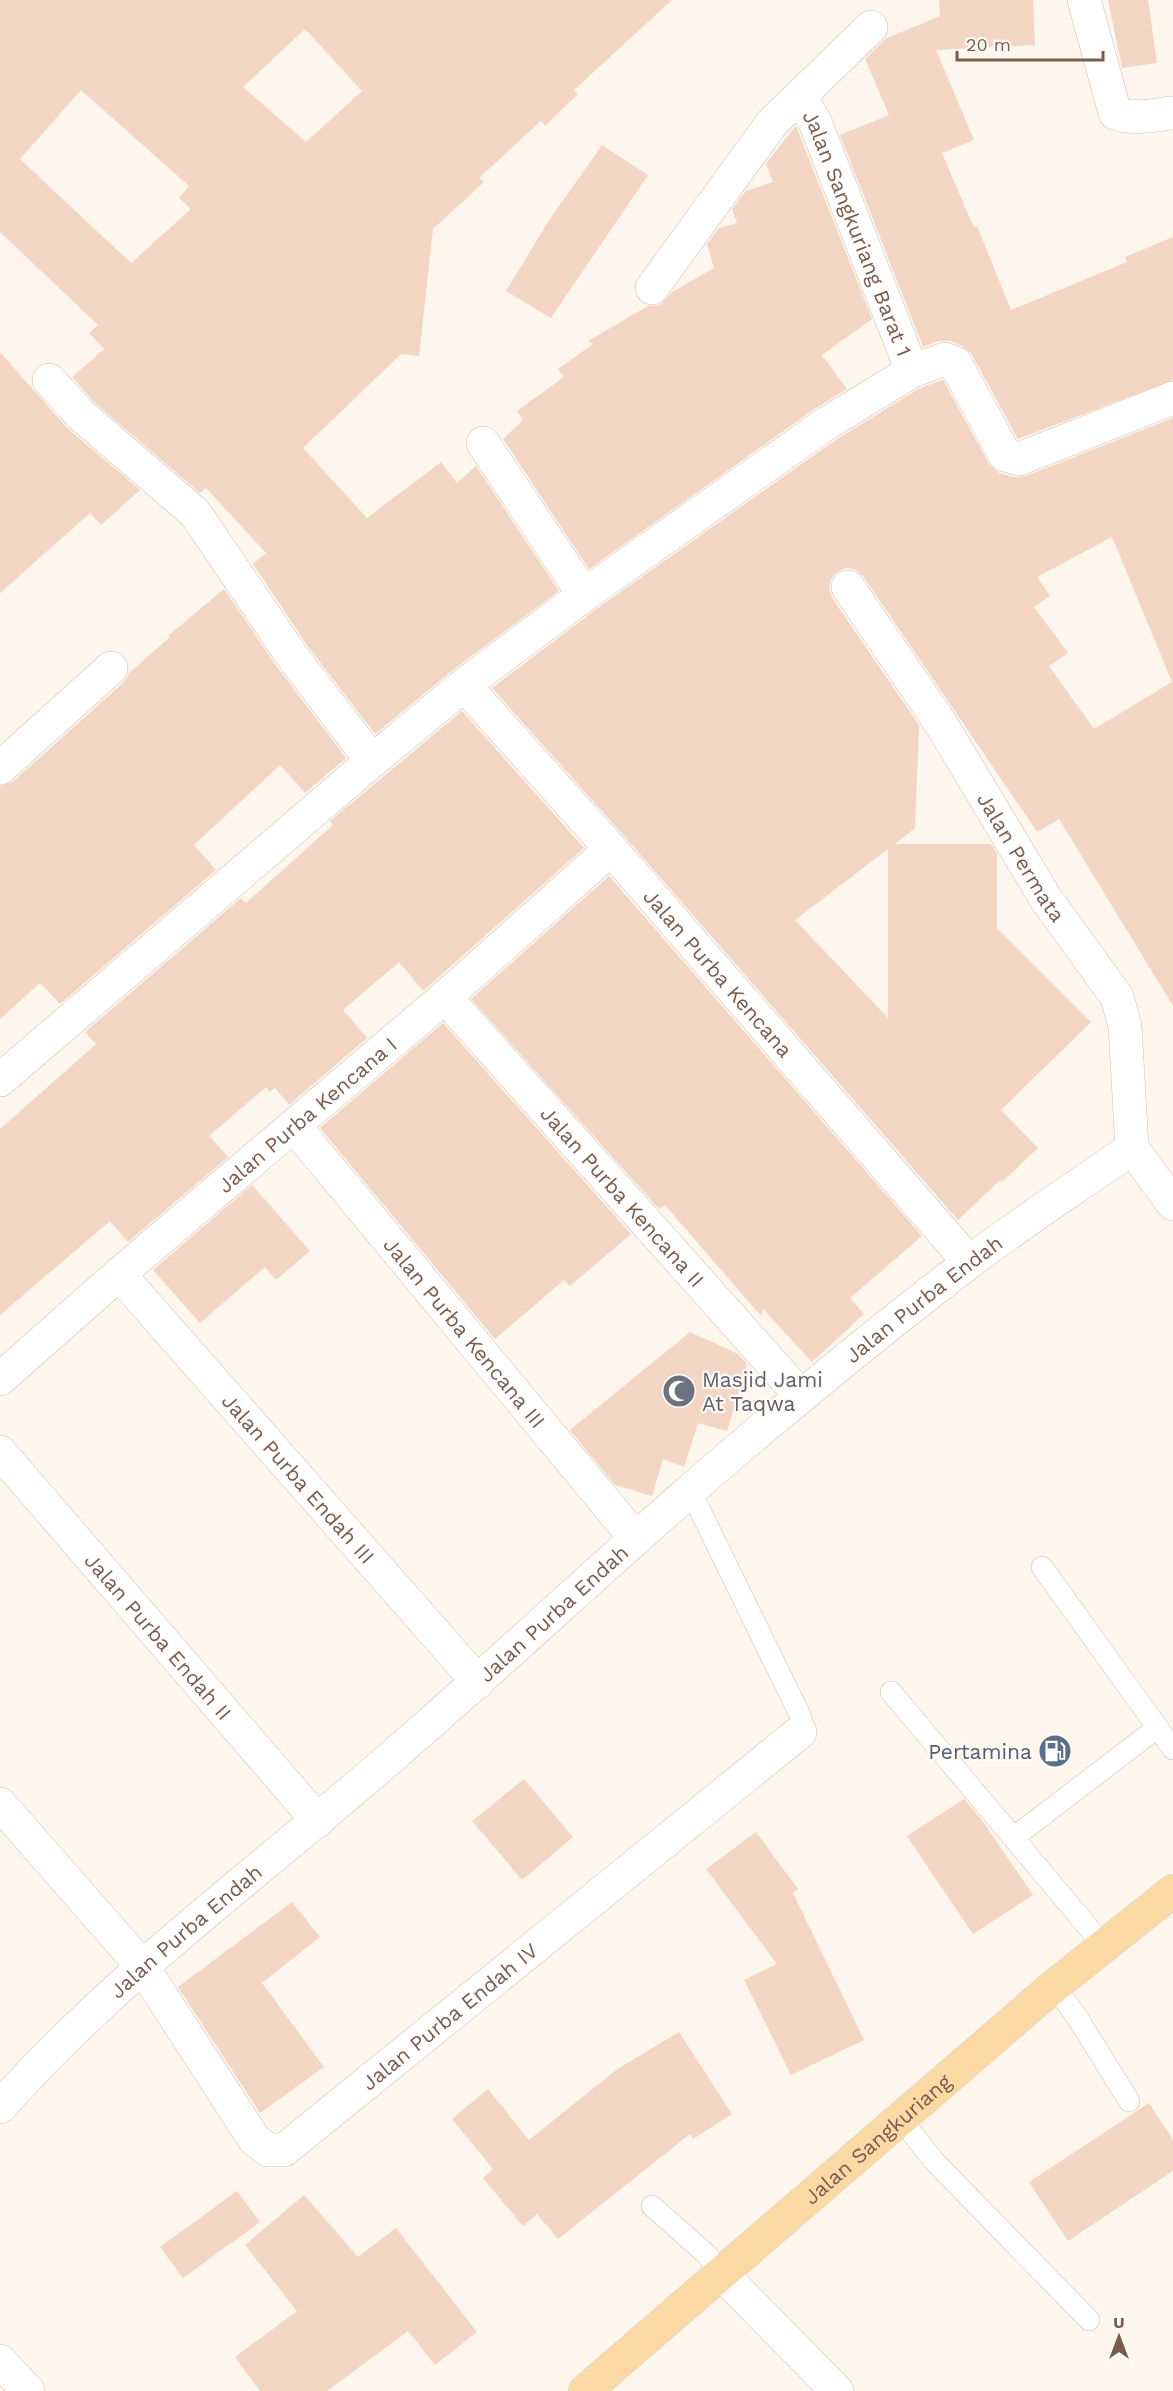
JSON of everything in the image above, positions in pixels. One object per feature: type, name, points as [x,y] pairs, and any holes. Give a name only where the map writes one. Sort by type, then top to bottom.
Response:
[{"type":"main road","name":"Jalan Sangkuriang","points":[[585,2391],[720,2272],[1054,1986],[1173,1891]]},
{"type":"street","points":[[1084,0],[1115,113],[1125,117],[1139,117],[1173,113]]},
{"type":"street","name":"Jalan Sangkuriang Barat 1","points":[[652,288],[772,123],[871,27]]},
{"type":"street","name":"Jalan Sangkuriang Barat 1","points":[[800,97],[815,122],[912,371]]},
{"type":"street","points":[[0,1080],[464,685],[584,595],[824,425],[912,371],[945,358],[955,363],[1005,455],[1019,459],[1173,399]]},
{"type":"street","points":[[49,380],[81,415],[195,513],[292,656],[372,761]]},
{"type":"street","points":[[483,443],[584,595]]},
{"type":"street","name":"Jalan Permata","points":[[848,588],[941,724],[1046,899],[1117,997],[1125,1026],[1132,1148]]},
{"type":"street","points":[[0,768],[111,668]]},
{"type":"street","name":"Jalan Purba Kencana","points":[[464,685],[611,849],[969,1262]]},
{"type":"street","name":"Jalan Purba Kencana I","points":[[0,1379],[119,1274],[445,997],[611,849]]},
{"type":"street","name":"Jalan Purba Kencana II","points":[[445,997],[801,1396]]},
{"type":"street","name":"Jalan Purba Kencana III","points":[[294,1125],[636,1539]]},
{"type":"street","points":[[1132,1148],[1173,1204]]},
{"type":"street","name":"Jalan Purba Endah","points":[[0,2106],[25,2078],[142,1966],[318,1821],[801,1396],[969,1262],[1132,1148]]},
{"type":"street","name":"Jalan Purba Endah III","points":[[119,1274],[478,1682]]},
{"type":"street","name":"Jalan Purba Endah II","points":[[0,1452],[318,1821]]},
{"type":"street","name":"Jalan Purba Endah IV","points":[[0,1804],[142,1966],[254,2139],[268,2150],[284,2150],[801,1732]]},
{"type":"street","points":[[720,2272],[837,2391]]},
{"type":"street","points":[[0,2361],[28,2391]]},
{"type":"lane","points":[[691,1492],[800,1715],[803,1724],[801,1732]]},
{"type":"lane","points":[[1042,1567],[1173,1749]]},
{"type":"lane","points":[[891,1692],[1104,1946]]},
{"type":"lane","points":[[1013,1838],[1157,1728]]},
{"type":"lane","points":[[1054,1986],[1077,2017],[1129,2102]]},
{"type":"lane","points":[[900,2119],[934,2161],[1089,2320]]},
{"type":"lane","points":[[652,2206],[706,2254],[720,2272]]},
{"type":"building","points":[[0,0],[672,0],[574,90],[578,94],[545,126],[541,121],[479,178],[484,182],[433,229],[419,356],[401,354],[303,448],[367,518],[441,462],[457,483],[476,466],[559,591],[453,670],[375,734],[307,645],[253,564],[266,553],[206,488],[200,493],[94,402],[72,377],[104,349],[89,333],[98,325],[0,232]],"holes":[[[305,29],[362,91],[306,142],[243,87]],[[81,90],[189,186],[179,198],[191,209],[131,263],[20,159]]]},
{"type":"building","points":[[939,0],[1033,0],[1035,45],[936,50],[974,140],[942,153],[974,228],[977,226],[1011,310],[1127,262],[1125,257],[1173,237],[1173,380],[1018,439],[971,353],[951,341],[939,341],[923,347],[840,135],[889,115],[865,59],[885,39],[940,16]]},
{"type":"building","points":[[1108,0],[1148,0],[1157,63],[1122,68]]},
{"type":"building","points":[[796,126],[872,319],[822,355],[847,389],[813,410],[589,569],[503,439],[523,420],[517,411],[564,377],[558,369],[593,344],[588,341],[648,306],[660,305],[672,292],[714,268],[707,244],[719,228],[737,223],[732,209],[746,191],[773,182],[766,163]]},
{"type":"building","points":[[602,145],[648,175],[551,318],[506,291],[548,222]]},
{"type":"building","points":[[0,352],[67,428],[140,490],[101,525],[90,513],[0,593]]},
{"type":"building","points":[[943,380],[989,464],[999,473],[1014,477],[1026,476],[1173,418],[1173,1006],[1059,819],[1037,832],[863,576],[856,570],[846,568],[837,572],[831,579],[829,589],[832,598],[919,725],[915,828],[895,844],[991,844],[997,853],[997,928],[1091,1022],[1001,1110],[1038,1148],[958,1220],[625,837],[492,688],[595,610],[834,441],[920,388]],"holes":[[[1112,537],[1172,682],[1094,729],[1049,666],[1068,653],[1034,607],[1050,596],[1037,577]],[[888,849],[888,1018],[795,920]]]},
{"type":"building","points":[[224,589],[277,667],[346,758],[305,793],[280,765],[194,845],[216,870],[60,1004],[40,983],[0,1019],[0,786],[12,782],[27,769],[124,682],[129,673],[170,637],[168,636]]},
{"type":"building","points":[[462,711],[584,848],[423,991],[399,962],[343,1010],[367,1038],[289,1105],[275,1088],[270,1092],[266,1087],[209,1136],[228,1157],[128,1242],[110,1221],[0,1315],[0,1129],[96,1044],[85,1032],[241,898],[246,903],[333,825],[330,821]]},
{"type":"building","points":[[609,876],[922,1236],[850,1298],[864,1314],[812,1362],[763,1309],[761,1316],[665,1205],[659,1209],[471,999]]},
{"type":"building","points":[[443,1023],[631,1234],[570,1286],[564,1280],[495,1339],[320,1128]]},
{"type":"building","points":[[252,1185],[310,1251],[276,1280],[265,1267],[200,1323],[153,1270]]},
{"type":"building","name":"Masjid Jami At Taqwa","points":[[690,1332],[738,1354],[747,1364],[727,1431],[698,1423],[684,1467],[663,1459],[652,1496],[615,1485],[570,1430]]},
{"type":"building","points":[[524,1779],[573,1837],[522,1880],[472,1821]]},
{"type":"building","points":[[964,1799],[981,1819],[1033,1895],[973,1934],[907,1836]]},
{"type":"building","points":[[756,1832],[798,1889],[793,1893],[864,2040],[791,2075],[744,1980],[777,1964],[706,1869]]},
{"type":"building","points":[[292,1902],[320,1937],[262,1983],[324,2067],[260,2113],[178,1987]]},
{"type":"building","points":[[679,2032],[732,2114],[693,2139],[690,2134],[558,2239],[537,2214],[523,2226],[483,2178],[493,2169],[452,2119],[488,2089],[529,2140],[616,2070]]},
{"type":"building","points":[[1149,2103],[1173,2140],[1173,2171],[1068,2241],[1029,2182]]},
{"type":"building","points":[[237,2191],[260,2222],[183,2278],[160,2247]]},
{"type":"building","points":[[304,2195],[358,2257],[396,2228],[477,2332],[435,2365],[408,2331],[327,2391],[260,2391],[235,2357],[297,2311],[245,2245]]},
{"type":"place","name":"Masjid Jami At Taqwa","points":[[679,1391]]},
{"type":"place","name":"Pertamina","points":[[1055,1751]]}]
